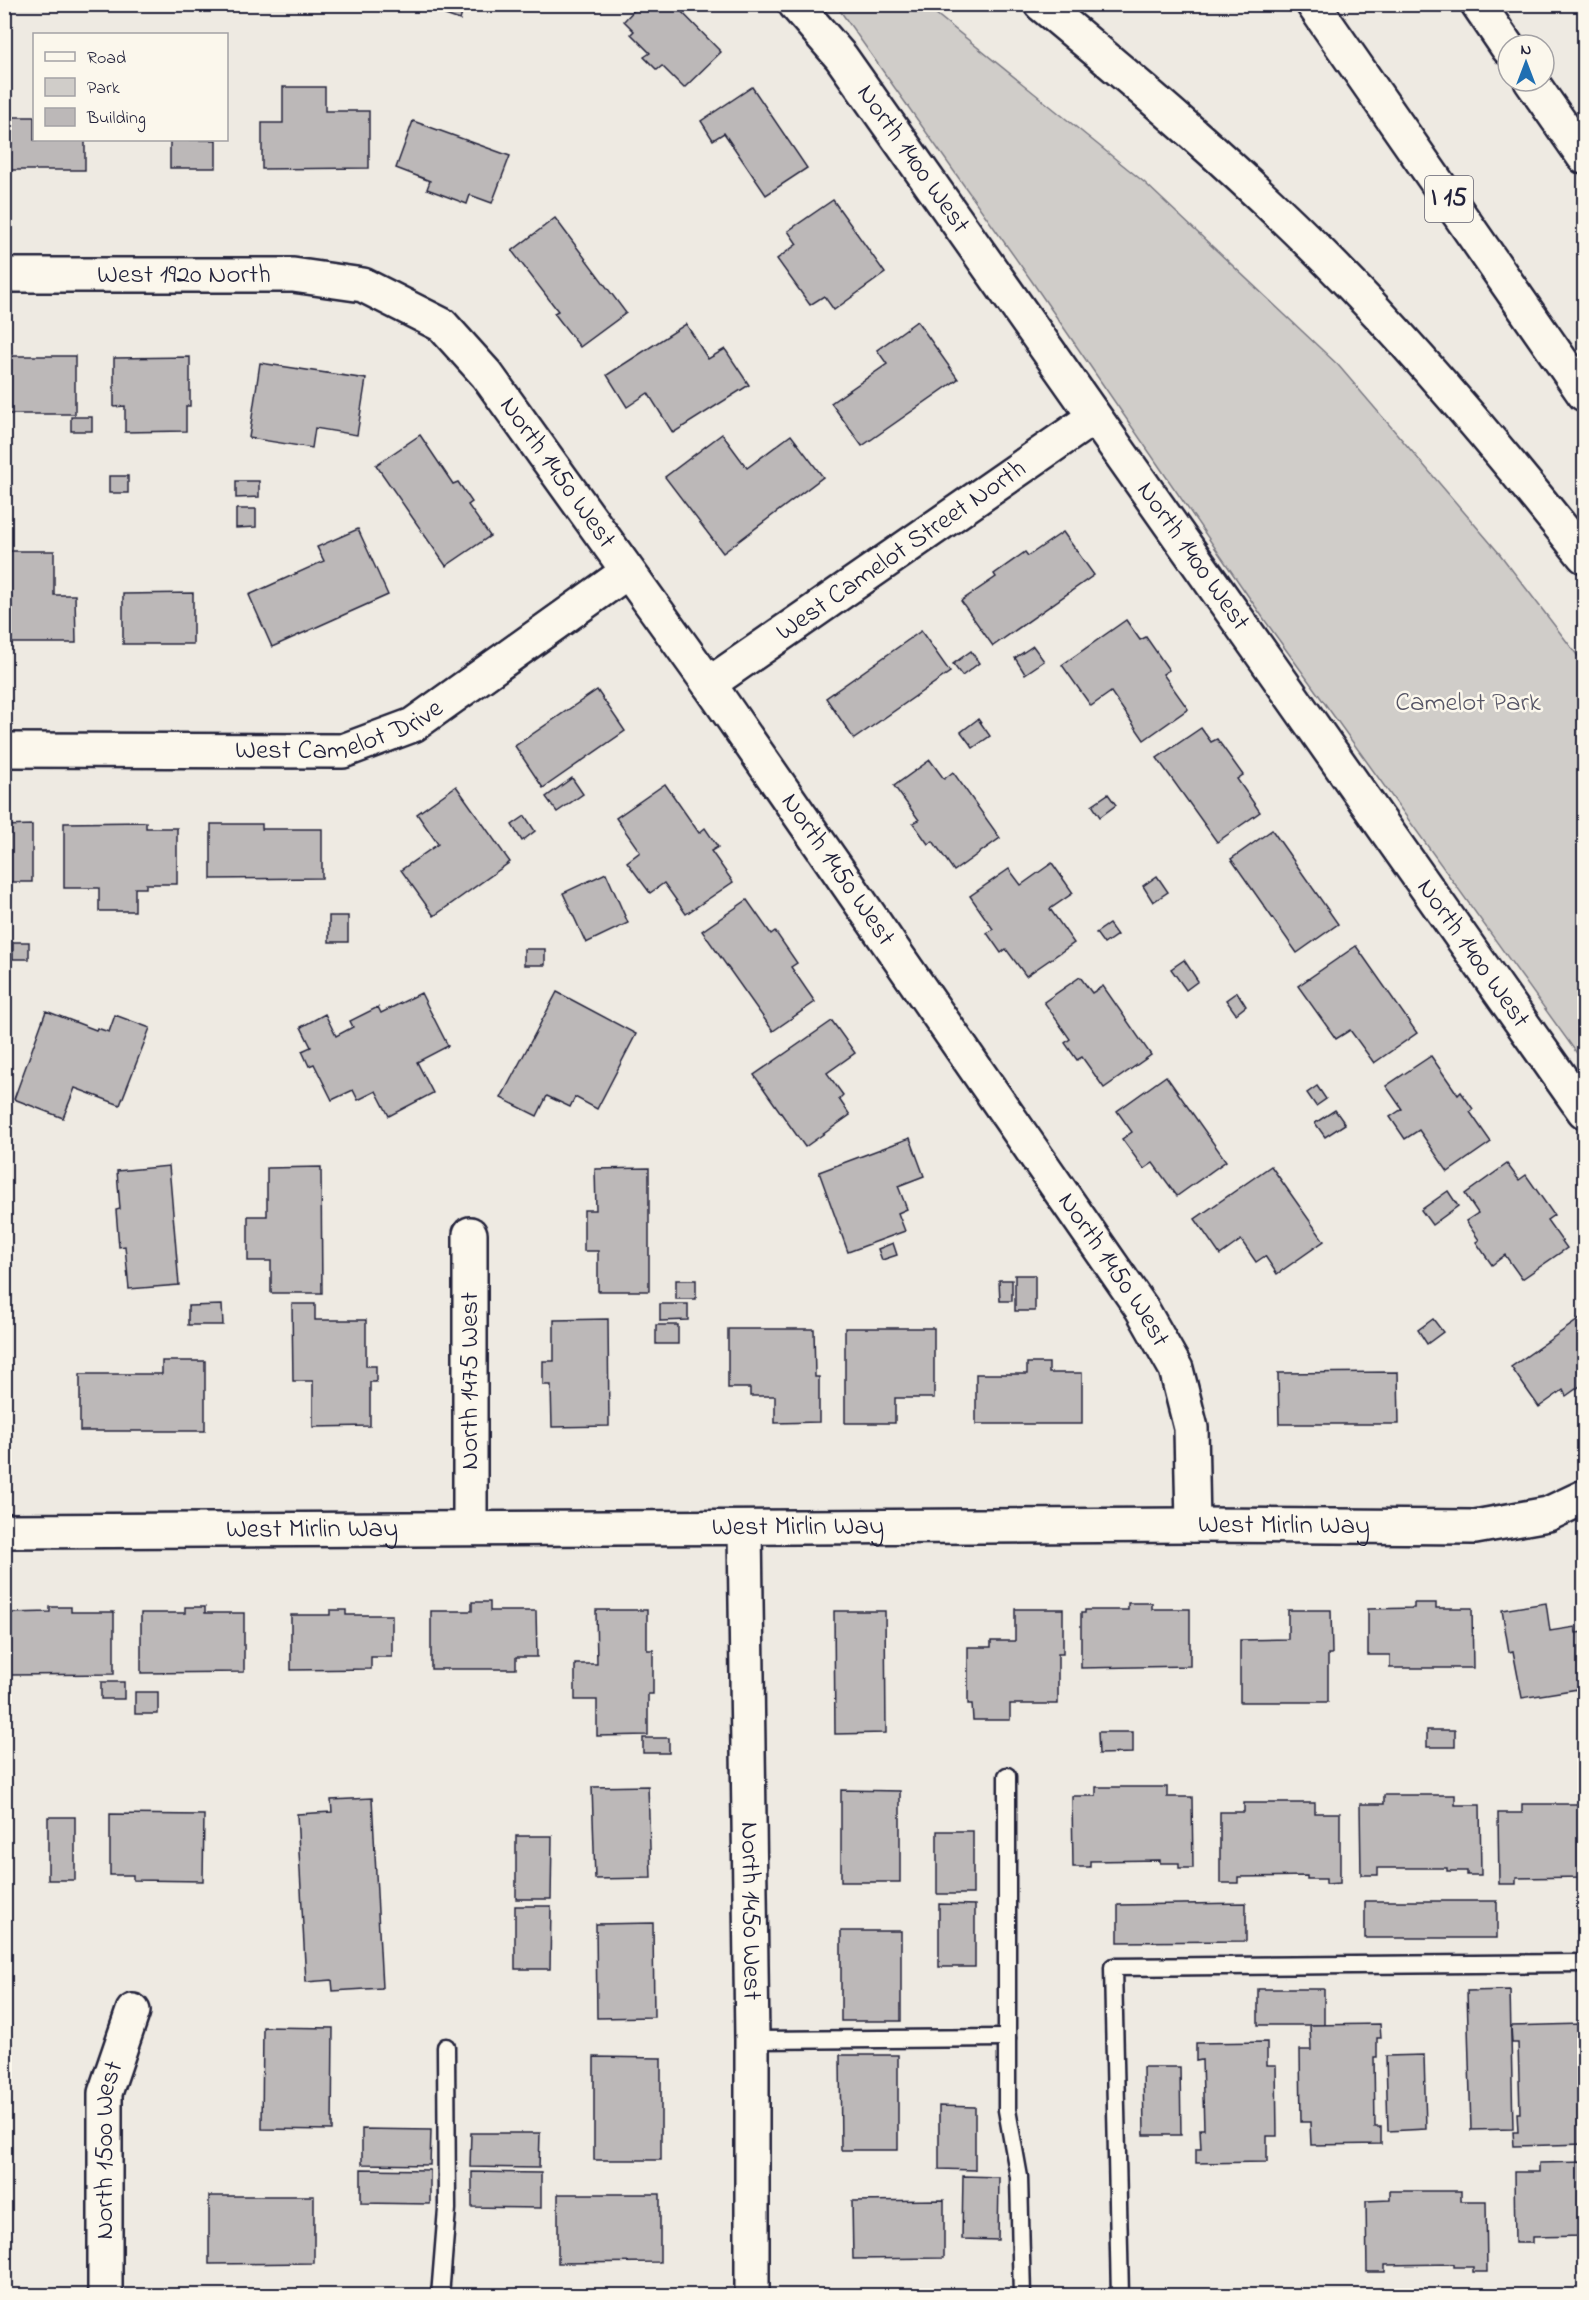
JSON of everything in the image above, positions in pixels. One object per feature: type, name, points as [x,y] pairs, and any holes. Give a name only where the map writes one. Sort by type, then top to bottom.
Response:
[{"type":"main road","name":"North 1400 West","points":[[795,4],[842,57],[1584,1112]]},
{"type":"main road","points":[[1041,4],[1140,86],[1263,198],[1329,262],[1468,416],[1584,556]]},
{"type":"main road","name":"I 15","points":[[1313,4],[1584,394]]},
{"type":"main road","points":[[1478,4],[1498,33]]},
{"type":"main road","points":[[1539,93],[1584,157]]},
{"type":"main road","name":"West 1920 North","points":[[4,276],[293,275],[363,285]]},
{"type":"main road","name":"North 1450 West","points":[[363,285],[442,325],[487,375],[709,684],[1148,1319],[1176,1369],[1191,1428],[1193,1526]]},
{"type":"main road","name":"West Camelot Street North","points":[[709,684],[1094,417]]},
{"type":"main road","name":"West Camelot Drive","points":[[4,750],[343,751],[413,725],[627,572]]},
{"type":"main road","name":"North 1475 West","points":[[470,1234],[470,1528]]},
{"type":"main road","name":"West Mirlin Way","points":[[4,1530],[1475,1527],[1548,1514],[1584,1497]]},
{"type":"main road","name":"North 1450 West","points":[[745,1529],[752,2040],[752,2295]]},
{"type":"main road","name":"North 1500 West","points":[[105,2295],[105,2092],[133,2011]]},
{"type":"lane","points":[[1007,1776],[1007,2110],[1019,2177],[1022,2295]]},
{"type":"lane","points":[[1120,2295],[1113,1967],[1584,1963]]},
{"type":"lane","points":[[752,2040],[1007,2038]]},
{"type":"lane","points":[[440,2295],[447,2209],[446,2047]]},
{"type":"green space","name":"Camelot Park","points":[[836,5],[925,5],[1144,182],[1338,365],[1499,553],[1584,664],[1584,1063],[1266,622],[1031,280]]},
{"type":"building","points":[[448,4],[465,4],[460,20],[445,15]]},
{"type":"building","points":[[640,4],[674,4],[721,52],[684,88],[662,66],[657,70],[644,57],[650,53],[631,34],[634,31],[624,21]]},
{"type":"building","points":[[283,87],[325,87],[325,111],[369,111],[369,168],[262,169],[262,123],[283,123]]},
{"type":"building","points":[[752,87],[807,168],[766,195],[724,133],[713,140],[701,121]]},
{"type":"building","points":[[4,117],[33,117],[33,141],[85,141],[85,170],[4,170]]},
{"type":"building","points":[[413,121],[510,156],[492,203],[470,195],[467,204],[427,189],[430,181],[396,168]]},
{"type":"building","points":[[170,141],[216,141],[216,168],[170,168]]},
{"type":"building","points":[[833,200],[885,273],[834,310],[824,296],[810,305],[777,259],[797,244],[788,231]]},
{"type":"building","points":[[555,218],[626,313],[580,347],[554,313],[558,311],[512,251]]},
{"type":"building","points":[[917,321],[958,379],[862,446],[831,403],[887,364],[877,350]]},
{"type":"building","points":[[686,324],[708,359],[725,349],[749,385],[673,433],[648,393],[627,407],[607,375]]},
{"type":"building","points":[[4,356],[75,356],[75,414],[4,414]]},
{"type":"building","points":[[190,357],[190,406],[186,406],[186,431],[125,432],[125,406],[114,407],[114,358]]},
{"type":"building","points":[[260,363],[366,379],[357,435],[315,428],[312,448],[249,438]]},
{"type":"building","points":[[71,417],[92,417],[92,431],[71,431]]},
{"type":"building","points":[[722,434],[747,468],[791,435],[823,477],[723,553],[665,477]]},
{"type":"building","points":[[420,435],[453,484],[458,482],[472,502],[468,505],[490,536],[446,566],[376,465]]},
{"type":"building","points":[[109,476],[128,476],[128,493],[109,493]]},
{"type":"building","points":[[236,481],[259,481],[259,497],[236,498]]},
{"type":"building","points":[[236,509],[256,509],[256,527],[236,528]]},
{"type":"building","points":[[358,529],[388,595],[272,647],[249,595],[324,561],[317,547]]},
{"type":"building","points":[[1063,532],[1094,575],[993,646],[961,601],[996,577],[994,574],[1025,552],[1028,556]]},
{"type":"building","points":[[4,551],[54,551],[54,595],[75,595],[76,643],[4,643]]},
{"type":"building","points":[[193,593],[193,644],[123,644],[123,594]]},
{"type":"building","points":[[1126,620],[1140,640],[1146,637],[1169,670],[1163,674],[1188,709],[1144,740],[1111,692],[1091,706],[1062,665]]},
{"type":"building","points":[[921,631],[950,672],[854,739],[826,698]]},
{"type":"building","points":[[1033,646],[1044,661],[1025,674],[1015,658]]},
{"type":"building","points":[[971,651],[979,663],[962,676],[953,664]]},
{"type":"building","points":[[597,690],[625,731],[543,788],[515,746]]},
{"type":"building","points":[[978,719],[990,736],[973,748],[961,732]]},
{"type":"building","points":[[1201,728],[1211,742],[1217,739],[1243,775],[1237,779],[1260,812],[1217,842],[1157,758]]},
{"type":"building","points":[[930,760],[944,779],[953,772],[1000,838],[954,871],[933,841],[928,844],[913,823],[919,820],[894,786]]},
{"type":"building","points":[[572,778],[583,794],[557,812],[546,797]]},
{"type":"building","points":[[665,784],[699,833],[705,828],[718,847],[711,851],[733,882],[686,914],[664,883],[650,893],[627,862],[640,852],[616,818]]},
{"type":"building","points":[[456,786],[510,862],[434,916],[401,870],[438,844],[417,814]]},
{"type":"building","points":[[1108,794],[1116,805],[1100,817],[1092,805]]},
{"type":"building","points":[[525,816],[535,831],[522,841],[512,825]]},
{"type":"building","points":[[146,822],[146,828],[177,828],[177,884],[146,884],[146,888],[135,888],[135,911],[99,911],[99,888],[64,888],[64,823]]},
{"type":"building","points":[[211,824],[262,824],[262,829],[322,829],[322,878],[211,879]]},
{"type":"building","points":[[32,825],[32,882],[4,882],[4,826]]},
{"type":"building","points":[[1272,830],[1338,924],[1297,953],[1231,859]]},
{"type":"building","points":[[1052,863],[1073,893],[1050,909],[1074,943],[1026,976],[1006,949],[1001,953],[987,933],[993,929],[970,896],[1009,869],[1021,885]]},
{"type":"building","points":[[606,873],[628,923],[586,943],[563,893]]},
{"type":"building","points":[[1157,876],[1168,892],[1153,902],[1143,886]]},
{"type":"building","points":[[747,900],[771,934],[775,931],[797,963],[791,967],[815,1002],[773,1031],[702,931]]},
{"type":"building","points":[[329,916],[348,916],[348,942],[329,942]]},
{"type":"building","points":[[1109,924],[1117,935],[1104,944],[1096,933]]},
{"type":"building","points":[[13,942],[29,942],[29,959],[13,959]]},
{"type":"building","points":[[1356,946],[1417,1033],[1374,1063],[1350,1030],[1336,1039],[1298,986]]},
{"type":"building","points":[[524,949],[545,949],[545,965],[524,965]]},
{"type":"building","points":[[1184,960],[1198,981],[1186,990],[1171,969]]},
{"type":"building","points":[[1080,977],[1092,993],[1103,986],[1151,1055],[1104,1088],[1082,1057],[1077,1060],[1065,1043],[1070,1039],[1044,1002]]},
{"type":"building","points":[[557,992],[636,1034],[597,1109],[575,1097],[570,1107],[547,1096],[537,1116],[501,1098]]},
{"type":"building","points":[[1237,992],[1246,1006],[1236,1014],[1226,1000]]},
{"type":"building","points":[[421,993],[448,1046],[417,1062],[433,1093],[389,1116],[376,1091],[358,1100],[353,1090],[332,1100],[314,1064],[309,1066],[302,1051],[311,1047],[301,1027],[325,1014],[336,1036],[353,1027],[350,1021],[378,1007],[381,1013]]},
{"type":"building","points":[[46,1011],[96,1030],[97,1028],[109,1032],[115,1015],[150,1028],[120,1105],[75,1088],[63,1118],[14,1099]]},
{"type":"building","points":[[832,1021],[855,1053],[827,1073],[843,1095],[839,1099],[850,1115],[805,1147],[754,1075]]},
{"type":"building","points":[[1431,1056],[1458,1095],[1461,1092],[1473,1109],[1470,1112],[1491,1142],[1448,1172],[1419,1130],[1405,1139],[1390,1117],[1402,1109],[1386,1086]]},
{"type":"building","points":[[1166,1076],[1226,1161],[1177,1196],[1153,1163],[1144,1169],[1122,1139],[1132,1132],[1117,1111]]},
{"type":"building","points":[[1317,1086],[1326,1099],[1316,1106],[1307,1093]]},
{"type":"building","points":[[1335,1110],[1345,1124],[1325,1137],[1315,1123]]},
{"type":"building","points":[[910,1138],[924,1176],[898,1186],[907,1209],[898,1213],[905,1231],[848,1252],[819,1172]]},
{"type":"building","points":[[1507,1164],[1519,1180],[1526,1175],[1554,1215],[1547,1220],[1567,1248],[1522,1279],[1505,1255],[1492,1265],[1476,1242],[1479,1240],[1466,1221],[1478,1213],[1465,1194]]},
{"type":"building","points":[[169,1166],[179,1285],[129,1289],[125,1246],[119,1247],[116,1210],[120,1209],[117,1171]]},
{"type":"building","points":[[1271,1166],[1324,1241],[1277,1274],[1265,1256],[1256,1262],[1241,1240],[1220,1255],[1195,1219]]},
{"type":"building","points":[[321,1167],[322,1293],[271,1293],[271,1261],[248,1261],[248,1216],[267,1216],[267,1168]]},
{"type":"building","points":[[649,1168],[649,1291],[598,1291],[598,1251],[584,1251],[584,1210],[596,1210],[595,1169]]},
{"type":"building","points":[[1448,1191],[1458,1206],[1432,1225],[1421,1210]]},
{"type":"building","points":[[893,1243],[897,1255],[882,1260],[878,1249]]},
{"type":"building","points":[[1015,1275],[1035,1275],[1035,1311],[1015,1311]]},
{"type":"building","points":[[676,1280],[696,1280],[696,1299],[676,1299]]},
{"type":"building","points":[[999,1280],[1012,1280],[1012,1301],[1000,1301]]},
{"type":"building","points":[[292,1304],[315,1304],[315,1320],[366,1320],[366,1366],[376,1366],[376,1382],[370,1382],[370,1426],[313,1427],[313,1381],[293,1381]]},
{"type":"building","points":[[660,1304],[688,1304],[688,1320],[660,1321]]},
{"type":"building","points":[[222,1305],[223,1325],[188,1325],[188,1306]]},
{"type":"building","points":[[1584,1316],[1584,1383],[1566,1396],[1563,1390],[1539,1407],[1511,1367]]},
{"type":"building","points":[[608,1319],[609,1426],[552,1427],[551,1385],[543,1385],[543,1361],[554,1361],[554,1320]]},
{"type":"building","points":[[1433,1319],[1443,1332],[1427,1344],[1418,1330]]},
{"type":"building","points":[[656,1325],[678,1325],[678,1344],[656,1344]]},
{"type":"building","points":[[845,1328],[934,1328],[934,1398],[895,1398],[895,1423],[845,1423]]},
{"type":"building","points":[[728,1329],[814,1329],[815,1377],[819,1377],[819,1422],[775,1423],[775,1396],[750,1396],[750,1388],[728,1388]]},
{"type":"building","points":[[162,1361],[205,1361],[205,1431],[80,1431],[80,1374],[162,1374]]},
{"type":"building","points":[[1027,1363],[1049,1363],[1049,1373],[1082,1373],[1082,1424],[976,1424],[976,1374],[1027,1374]]},
{"type":"building","points":[[1398,1372],[1399,1424],[1279,1424],[1278,1373]]},
{"type":"building","points":[[472,1602],[490,1602],[490,1611],[536,1611],[537,1657],[516,1657],[516,1669],[431,1669],[431,1611],[472,1611]]},
{"type":"building","points":[[1128,1603],[1152,1603],[1152,1609],[1190,1609],[1190,1666],[1081,1668],[1081,1613],[1085,1613],[1085,1610],[1128,1610]]},
{"type":"building","points":[[1414,1603],[1436,1603],[1436,1608],[1472,1608],[1473,1668],[1390,1668],[1390,1655],[1368,1655],[1368,1609],[1414,1608]]},
{"type":"building","points":[[1546,1603],[1550,1631],[1575,1627],[1576,1633],[1584,1632],[1584,1688],[1522,1698],[1513,1651],[1509,1652],[1502,1610]]},
{"type":"building","points":[[50,1607],[71,1607],[71,1612],[114,1612],[114,1674],[10,1675],[10,1613],[50,1612]]},
{"type":"building","points":[[185,1607],[205,1607],[205,1613],[244,1613],[244,1672],[141,1673],[141,1613],[185,1613]]},
{"type":"building","points":[[1015,1609],[1063,1609],[1063,1654],[1058,1654],[1058,1704],[1010,1704],[1010,1720],[973,1720],[972,1704],[968,1704],[968,1647],[991,1647],[991,1641],[1015,1641]]},
{"type":"building","points":[[330,1610],[346,1610],[346,1615],[392,1615],[392,1657],[371,1657],[371,1669],[291,1670],[291,1615],[330,1615]]},
{"type":"building","points":[[596,1610],[647,1610],[647,1650],[653,1650],[653,1694],[648,1694],[648,1735],[597,1736],[597,1700],[575,1700],[575,1664],[597,1664]]},
{"type":"building","points":[[1288,1610],[1331,1610],[1332,1654],[1328,1654],[1328,1702],[1240,1702],[1240,1640],[1288,1639]]},
{"type":"building","points":[[834,1611],[885,1611],[886,1733],[835,1734]]},
{"type":"building","points":[[101,1682],[124,1682],[124,1699],[101,1699]]},
{"type":"building","points":[[135,1692],[158,1692],[158,1714],[135,1714]]},
{"type":"building","points":[[1427,1730],[1455,1730],[1455,1747],[1427,1747]]},
{"type":"building","points":[[1098,1732],[1133,1732],[1133,1753],[1099,1754]]},
{"type":"building","points":[[643,1738],[669,1738],[669,1753],[643,1753]]},
{"type":"building","points":[[648,1786],[651,1878],[595,1879],[592,1787]]},
{"type":"building","points":[[1096,1787],[1167,1787],[1167,1797],[1192,1797],[1193,1868],[1179,1868],[1179,1863],[1160,1863],[1160,1860],[1090,1861],[1090,1867],[1073,1867],[1072,1796],[1096,1796]]},
{"type":"building","points":[[841,1790],[900,1791],[900,1882],[841,1882]]},
{"type":"building","points":[[1384,1795],[1455,1795],[1455,1805],[1480,1805],[1481,1875],[1467,1875],[1467,1871],[1447,1871],[1447,1868],[1378,1868],[1378,1875],[1361,1875],[1360,1804],[1384,1804]]},
{"type":"building","points":[[372,1798],[382,1988],[333,1991],[332,1980],[306,1982],[297,1814],[332,1812],[331,1800]]},
{"type":"building","points":[[1244,1803],[1315,1803],[1315,1813],[1340,1813],[1340,1883],[1326,1884],[1326,1879],[1307,1879],[1307,1876],[1238,1877],[1238,1883],[1220,1883],[1220,1812],[1244,1812]]},
{"type":"building","points":[[1522,1804],[1584,1804],[1584,1877],[1516,1878],[1516,1884],[1499,1884],[1498,1813],[1522,1813]]},
{"type":"building","points":[[110,1814],[204,1815],[203,1881],[133,1880],[133,1875],[110,1875]]},
{"type":"building","points":[[48,1817],[75,1817],[75,1880],[48,1880]]},
{"type":"building","points":[[937,1831],[973,1831],[973,1894],[937,1894]]},
{"type":"building","points":[[516,1836],[552,1836],[551,1899],[516,1899]]},
{"type":"building","points":[[1365,1901],[1497,1901],[1497,1938],[1365,1938]]},
{"type":"building","points":[[1246,1903],[1246,1941],[1118,1942],[1118,1905]]},
{"type":"building","points":[[939,1904],[975,1905],[975,1967],[939,1967]]},
{"type":"building","points":[[515,1906],[551,1906],[550,1969],[515,1969]]},
{"type":"building","points":[[653,1923],[654,2017],[597,2018],[596,1924]]},
{"type":"building","points":[[841,1931],[901,1931],[901,2021],[841,2021]]},
{"type":"building","points":[[1258,1989],[1324,1989],[1324,2025],[1258,2025]]},
{"type":"building","points":[[1510,1990],[1513,2129],[1471,2130],[1467,1991]]},
{"type":"building","points":[[1380,2024],[1381,2038],[1377,2038],[1377,2057],[1374,2057],[1375,2127],[1381,2127],[1381,2144],[1311,2145],[1310,2122],[1301,2122],[1300,2050],[1311,2050],[1310,2025]]},
{"type":"building","points":[[1582,2024],[1584,2144],[1514,2146],[1513,2132],[1518,2132],[1517,2113],[1520,2113],[1518,2043],[1512,2043],[1511,2026]]},
{"type":"building","points":[[263,2027],[333,2028],[332,2130],[262,2129]]},
{"type":"building","points":[[1267,2042],[1267,2065],[1276,2065],[1277,2136],[1267,2136],[1267,2162],[1196,2163],[1196,2149],[1201,2149],[1200,2129],[1204,2129],[1202,2060],[1196,2061],[1196,2043]]},
{"type":"building","points":[[840,2055],[898,2055],[898,2150],[841,2150]]},
{"type":"building","points":[[1424,2055],[1426,2129],[1388,2131],[1386,2056]]},
{"type":"building","points":[[594,2057],[661,2058],[661,2160],[594,2160]]},
{"type":"building","points":[[1143,2067],[1180,2067],[1181,2135],[1144,2135]]},
{"type":"building","points":[[939,2106],[975,2107],[975,2170],[939,2169]]},
{"type":"building","points":[[362,2129],[431,2130],[430,2165],[362,2164]]},
{"type":"building","points":[[471,2133],[540,2133],[539,2168],[470,2167]]},
{"type":"building","points":[[1584,2162],[1584,2236],[1533,2237],[1533,2243],[1515,2243],[1514,2172],[1539,2172],[1539,2163]]},
{"type":"building","points":[[361,2169],[430,2170],[430,2204],[361,2203]]},
{"type":"building","points":[[472,2172],[541,2173],[541,2208],[472,2207]]},
{"type":"building","points":[[963,2176],[999,2177],[998,2240],[962,2239]]},
{"type":"building","points":[[1390,2191],[1461,2191],[1461,2201],[1486,2201],[1487,2272],[1473,2272],[1473,2267],[1454,2267],[1454,2264],[1385,2265],[1385,2272],[1367,2272],[1366,2201],[1390,2200]]},
{"type":"building","points":[[558,2194],[660,2194],[660,2262],[558,2263]]},
{"type":"building","points":[[209,2196],[314,2196],[314,2263],[209,2264]]},
{"type":"building","points":[[944,2200],[944,2258],[853,2259],[852,2201]]}]
